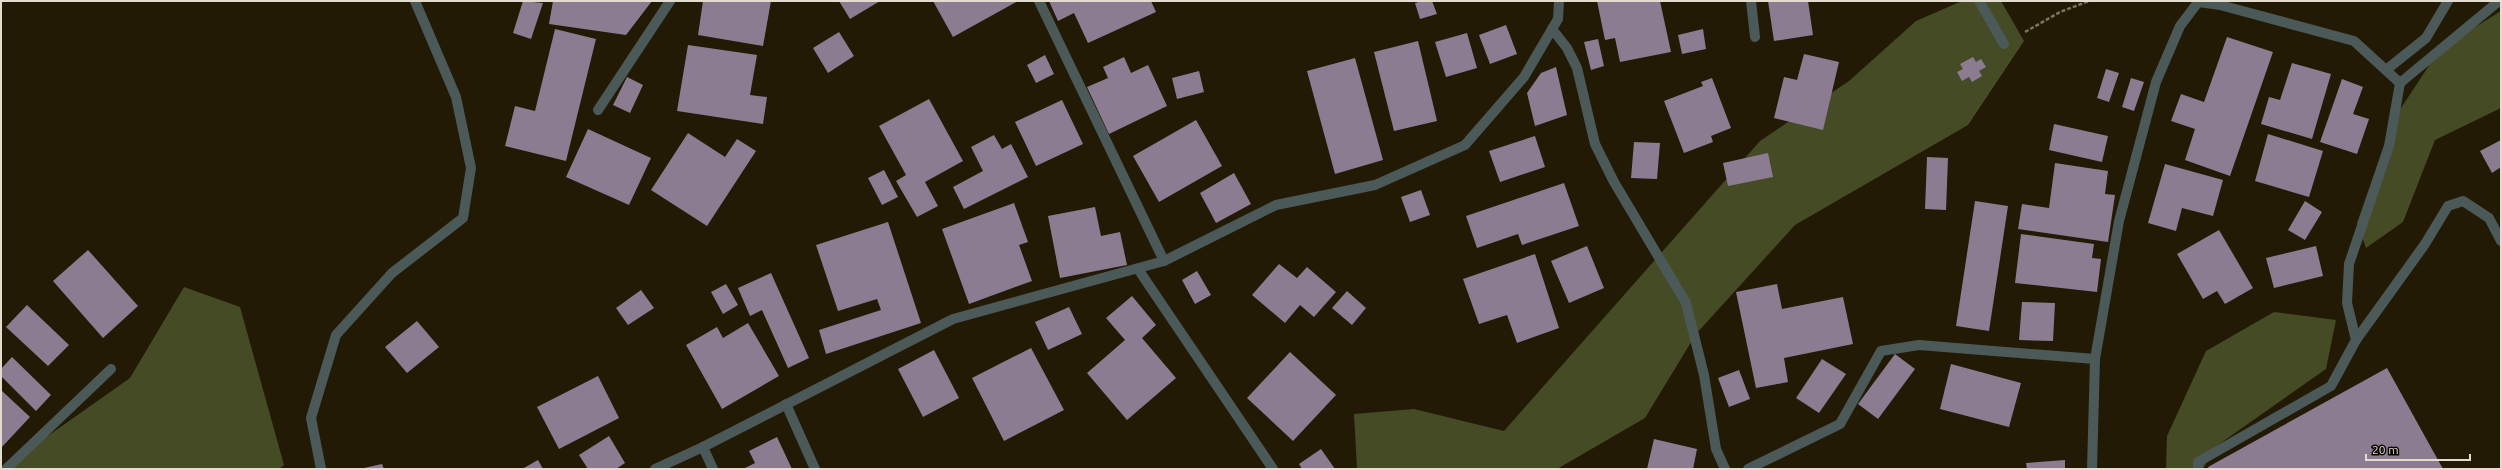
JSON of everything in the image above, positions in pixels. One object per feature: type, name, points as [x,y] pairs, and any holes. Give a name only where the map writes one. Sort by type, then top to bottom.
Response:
[{"type":"street","points":[[321,469],[311,418],[336,335],[392,273],[463,218],[471,168],[456,97],[415,1]]},
{"type":"street","points":[[598,110],[670,1]]},
{"type":"street","points":[[1039,1],[1164,261]]},
{"type":"street","points":[[655,469],[703,447],[954,319],[1164,261],[1276,205],[1375,185],[1465,145],[1524,77],[1558,19],[1559,1]]},
{"type":"street","points":[[1751,1],[1755,37]]},
{"type":"street","points":[[1979,1],[2004,44]]},
{"type":"street","points":[[2092,469],[2095,359],[2119,221],[2156,82],[2180,26],[2199,1],[2220,5],[2354,41],[2400,83]]},
{"type":"street","points":[[2386,70],[2426,38],[2448,1]]},
{"type":"street","points":[[2356,340],[2346,303],[2349,264],[2389,146],[2400,83],[2499,1]]},
{"type":"street","points":[[1552,29],[1567,48],[1577,68],[1595,144],[1614,182],[1686,303],[1704,375],[1716,449],[1725,469]]},
{"type":"street","points":[[2198,469],[2198,462],[2331,386],[2356,340],[2425,244],[2448,206],[2463,201],[2489,218],[2501,241]]},
{"type":"street","points":[[1138,269],[1273,469]]},
{"type":"street","points":[[1748,469],[1840,424],[1881,351],[1919,345],[2095,359]]},
{"type":"street","points":[[6,469],[111,369]]},
{"type":"street","points":[[786,404],[815,469]]},
{"type":"street","points":[[703,447],[713,469]]},
{"type":"path","points":[[2004,44],[2060,12],[2089,1]]},
{"type":"green space","points":[[1962,1],[2001,1],[2024,41],[1968,125],[1795,225],[1696,334],[1645,418],[1557,469],[1357,469],[1354,414],[1414,409],[1504,431],[1760,141],[1849,81],[1916,21]]},
{"type":"green space","points":[[2501,11],[2501,108],[2435,140],[2403,222],[2366,248],[2357,223],[2393,120],[2440,49]]},
{"type":"green space","points":[[184,287],[240,307],[284,465],[279,469],[1,469],[130,378]]},
{"type":"green space","points":[[2274,312],[2336,320],[2326,369],[2215,447],[2203,469],[2166,469],[2167,436],[2206,351]]},
{"type":"building","points":[[523,1],[543,3],[531,39],[513,33]]},
{"type":"building","points":[[553,1],[652,1],[626,35],[549,24]]},
{"type":"building","points":[[703,1],[771,1],[763,46],[698,35]]},
{"type":"building","points":[[839,1],[880,1],[850,19]]},
{"type":"building","points":[[933,1],[1018,1],[953,37]]},
{"type":"building","points":[[1049,1],[1151,1],[1156,12],[1088,43],[1074,13],[1058,21]]},
{"type":"building","points":[[1432,1],[1437,14],[1420,19],[1415,3]]},
{"type":"building","points":[[1597,1],[1660,1],[1671,52],[1620,62],[1615,38],[1605,40]]},
{"type":"building","points":[[1768,1],[1808,1],[1813,35],[1774,41]]},
{"type":"building","points":[[1506,25],[1517,54],[1490,64],[1479,35]]},
{"type":"building","points":[[555,29],[596,39],[566,161],[505,146],[515,106],[535,111]]},
{"type":"building","points":[[1703,29],[1706,49],[1682,54],[1678,35]]},
{"type":"building","points":[[839,32],[854,56],[828,73],[813,48]]},
{"type":"building","points":[[1467,33],[1477,68],[1446,77],[1435,42]]},
{"type":"building","points":[[2227,37],[2273,52],[2230,176],[2185,160],[2195,129],[2171,121],[2181,94],[2204,102]]},
{"type":"building","points":[[1598,39],[1604,66],[1591,70],[1584,42]]},
{"type":"building","points":[[1418,41],[1437,121],[1394,131],[1374,52]]},
{"type":"building","points":[[688,45],[757,55],[750,95],[767,97],[763,124],[677,111]]},
{"type":"building","points":[[1804,54],[1839,62],[1823,130],[1774,118],[1784,77],[1797,80]]},
{"type":"building","points":[[1045,55],[1054,74],[1036,83],[1027,65]]},
{"type":"building","points":[[1124,57],[1131,73],[1148,65],[1167,106],[1109,134],[1087,87],[1108,78],[1103,67]]},
{"type":"building","points":[[1973,57],[1976,62],[1981,59],[1986,67],[1979,71],[1982,76],[1972,82],[1969,77],[1962,81],[1957,72],[1963,69],[1960,64]]},
{"type":"building","points":[[1355,58],[1383,160],[1335,174],[1307,71]]},
{"type":"building","points":[[2292,63],[2331,74],[2312,139],[2261,124],[2269,97],[2280,100]]},
{"type":"building","points":[[1556,67],[1567,115],[1535,126],[1527,93],[1541,73]]},
{"type":"building","points":[[2106,69],[2119,73],[2109,102],[2097,98]]},
{"type":"building","points":[[1199,71],[1204,92],[1177,99],[1172,78]]},
{"type":"building","points":[[627,77],[643,85],[630,113],[613,105]]},
{"type":"building","points":[[1712,78],[1731,128],[1711,136],[1713,142],[1684,153],[1664,101],[1703,86],[1701,82]]},
{"type":"building","points":[[2131,78],[2144,82],[2134,111],[2122,107]]},
{"type":"building","points":[[2342,79],[2363,87],[2353,114],[2369,119],[2357,154],[2320,142]]},
{"type":"building","points":[[929,99],[963,161],[925,182],[938,206],[917,217],[896,181],[906,175],[879,126]]},
{"type":"building","points":[[1062,100],[1083,144],[1036,166],[1015,122]]},
{"type":"building","points":[[1196,120],[1222,166],[1159,202],[1133,156]]},
{"type":"building","points":[[2054,124],[2108,136],[2102,162],[2049,150]]},
{"type":"building","points":[[588,129],[651,158],[629,205],[566,177]]},
{"type":"building","points":[[688,133],[725,157],[737,139],[756,151],[707,226],[651,190]]},
{"type":"building","points":[[2268,134],[2323,151],[2309,197],[2255,181]]},
{"type":"building","points":[[994,135],[1002,149],[1011,144],[1028,177],[964,209],[953,187],[983,171],[971,147]]},
{"type":"building","points":[[1535,136],[1545,167],[1500,182],[1489,151]]},
{"type":"building","points":[[2501,140],[2501,167],[2492,173],[2480,151]]},
{"type":"building","points":[[1634,142],[1660,143],[1657,179],[1631,178]]},
{"type":"building","points":[[1768,153],[1773,177],[1728,186],[1723,163]]},
{"type":"building","points":[[1927,157],[1948,158],[1946,210],[1925,209]]},
{"type":"building","points":[[2055,163],[2108,171],[2105,194],[2115,195],[2108,242],[2018,229],[2022,204],[2049,208]]},
{"type":"building","points":[[2165,164],[2223,180],[2213,216],[2182,208],[2176,231],[2148,223]]},
{"type":"building","points":[[884,170],[898,197],[882,205],[868,178]]},
{"type":"building","points":[[1234,173],[1251,204],[1216,223],[1200,193]]},
{"type":"building","points":[[1564,183],[1579,226],[1522,245],[1518,234],[1477,248],[1466,216]]},
{"type":"building","points":[[1421,190],[1430,215],[1410,222],[1401,197]]},
{"type":"building","points":[[1975,201],[2008,206],[1989,331],[1956,326]]},
{"type":"building","points":[[2305,201],[2322,212],[2305,240],[2288,230]]},
{"type":"building","points":[[1014,203],[1028,242],[1019,245],[1032,281],[969,304],[942,229]]},
{"type":"building","points":[[1095,207],[1101,236],[1120,232],[1127,265],[1060,278],[1048,216]]},
{"type":"building","points":[[888,222],[921,323],[826,354],[819,330],[881,310],[877,299],[838,311],[816,245]]},
{"type":"building","points":[[2219,230],[2253,288],[2225,304],[2217,291],[2203,299],[2177,254]]},
{"type":"building","points":[[2021,234],[2094,244],[2092,258],[2101,259],[2097,292],[2015,283]]},
{"type":"building","points":[[1587,246],[1604,288],[1569,303],[1551,261]]},
{"type":"building","points":[[2316,246],[2323,276],[2274,288],[2266,258]]},
{"type":"building","points":[[88,250],[138,306],[103,338],[53,281]]},
{"type":"building","points":[[1535,254],[1559,328],[1517,343],[1507,315],[1479,324],[1463,279]]},
{"type":"building","points":[[1279,264],[1297,278],[1307,267],[1336,292],[1314,317],[1300,305],[1285,323],[1252,295]]},
{"type":"building","points":[[1197,271],[1211,295],[1195,304],[1182,280]]},
{"type":"building","points":[[771,273],[809,358],[788,368],[762,310],[750,316],[738,288]]},
{"type":"building","points":[[726,284],[738,305],[723,314],[711,292]]},
{"type":"building","points":[[1777,284],[1782,309],[1843,297],[1853,344],[1784,358],[1788,382],[1756,388],[1736,292]]},
{"type":"building","points":[[641,290],[654,308],[628,325],[616,308]]},
{"type":"building","points":[[1347,291],[1366,308],[1352,325],[1332,308]]},
{"type":"building","points":[[1132,296],[1156,325],[1142,338],[1176,378],[1127,420],[1087,373],[1125,340],[1106,318]]},
{"type":"building","points":[[2022,302],[2055,303],[2053,341],[2019,340]]},
{"type":"building","points":[[27,305],[69,345],[48,366],[6,327]]},
{"type":"building","points":[[1069,307],[1082,334],[1048,350],[1035,322]]},
{"type":"building","points":[[417,321],[439,347],[407,373],[385,347]]},
{"type":"building","points":[[748,323],[779,376],[722,409],[686,345],[717,327],[723,338]]},
{"type":"building","points":[[1031,348],[1064,410],[1004,441],[972,378]]},
{"type":"building","points":[[934,350],[959,398],[923,417],[898,369]]},
{"type":"building","points":[[1290,352],[1336,395],[1293,441],[1247,398]]},
{"type":"building","points":[[1895,354],[1915,369],[1878,419],[1858,404]]},
{"type":"building","points":[[12,357],[51,395],[36,411],[1,376],[1,369]]},
{"type":"building","points":[[1822,359],[1846,374],[1819,413],[1796,398]]},
{"type":"building","points":[[1951,364],[2021,383],[2009,427],[1940,409]]},
{"type":"building","points":[[2387,368],[2443,469],[2209,469],[2208,467]]},
{"type":"building","points":[[1739,370],[1750,399],[1729,407],[1718,378]]},
{"type":"building","points":[[598,376],[619,418],[559,449],[537,407]]},
{"type":"building","points":[[1,390],[30,417],[1,448]]},
{"type":"building","points":[[609,436],[625,463],[616,469],[588,469],[579,455]]},
{"type":"building","points":[[777,437],[792,469],[743,469],[755,463],[749,451]]},
{"type":"building","points":[[1654,439],[1697,449],[1693,469],[1647,469]]},
{"type":"building","points":[[1321,449],[1335,469],[1302,469],[1299,464]]},
{"type":"building","points":[[538,460],[543,469],[522,469]]},
{"type":"building","points":[[2065,460],[2065,469],[2027,469],[2026,463]]},
{"type":"building","points":[[382,464],[384,469],[364,469],[364,468]]}]
